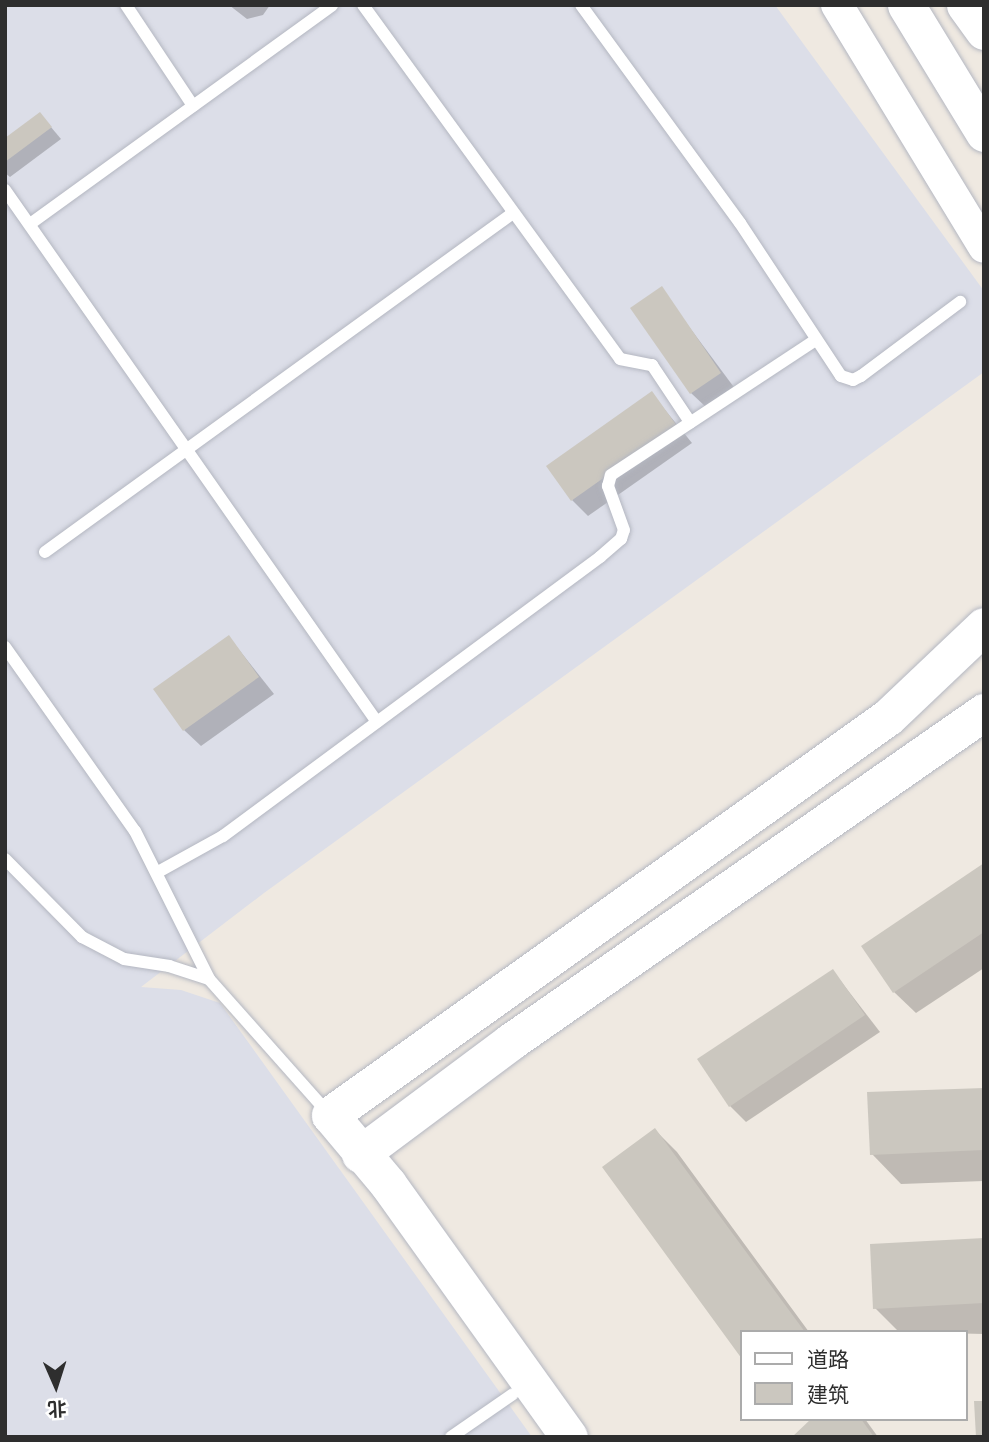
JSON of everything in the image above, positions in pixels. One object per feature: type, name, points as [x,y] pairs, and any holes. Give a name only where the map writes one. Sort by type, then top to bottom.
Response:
[{"type":"main road","points":[[906,5],[984,133]]},
{"type":"main road","points":[[965,5],[984,31]]},
{"type":"main road","points":[[569,1437],[388,1184],[360,1154],[330,1115],[888,717],[984,626]]},
{"type":"main road","points":[[360,1154],[510,1042],[984,712]]},
{"type":"main road","points":[[360,1154],[370,1196],[545,1437]]},
{"type":"street","points":[[837,5],[984,247]]},
{"type":"lane","points":[[126,5],[193,106]]},
{"type":"lane","points":[[30,224],[331,5]]},
{"type":"lane","points":[[363,5],[620,359],[652,365],[690,422]]},
{"type":"lane","points":[[581,5],[740,223],[841,376],[853,380],[960,302]]},
{"type":"lane","points":[[5,190],[377,722]]},
{"type":"lane","points":[[46,552],[185,447],[513,213]]},
{"type":"lane","points":[[158,872],[223,836],[621,539],[623,520],[608,486],[611,475],[816,340]]},
{"type":"lane","points":[[5,647],[135,831],[158,872],[209,979],[330,1115]]},
{"type":"lane","points":[[5,859],[82,937],[124,960],[169,966],[209,979]]},
{"type":"lane","points":[[452,1437],[513,1394]]},
{"type":"shaded area","points":[[5,5],[775,5],[984,291],[984,372],[264,893],[141,987],[181,990],[220,1003],[532,1437],[5,1437]]},
{"type":"building","points":[[40,112],[52,127],[5,162],[5,138]]},
{"type":"building","points":[[662,286],[721,373],[690,394],[630,308]]},
{"type":"building","points":[[652,391],[677,426],[571,501],[546,466]]},
{"type":"building","points":[[229,635],[259,677],[183,731],[153,689]]},
{"type":"building","points":[[984,863],[984,932],[893,993],[861,946]]},
{"type":"building","points":[[833,969],[865,1015],[729,1107],[697,1059]]},
{"type":"building","points":[[984,1088],[984,1150],[870,1155],[867,1092]]},
{"type":"building","points":[[655,1128],[804,1330],[740,1330],[740,1356],[602,1167]]},
{"type":"building","points":[[984,1238],[984,1303],[873,1309],[870,1244]]},
{"type":"building","points":[[974,1401],[984,1401],[984,1437],[976,1437]]},
{"type":"building","points":[[809,1421],[862,1421],[874,1437],[792,1437]]}]
